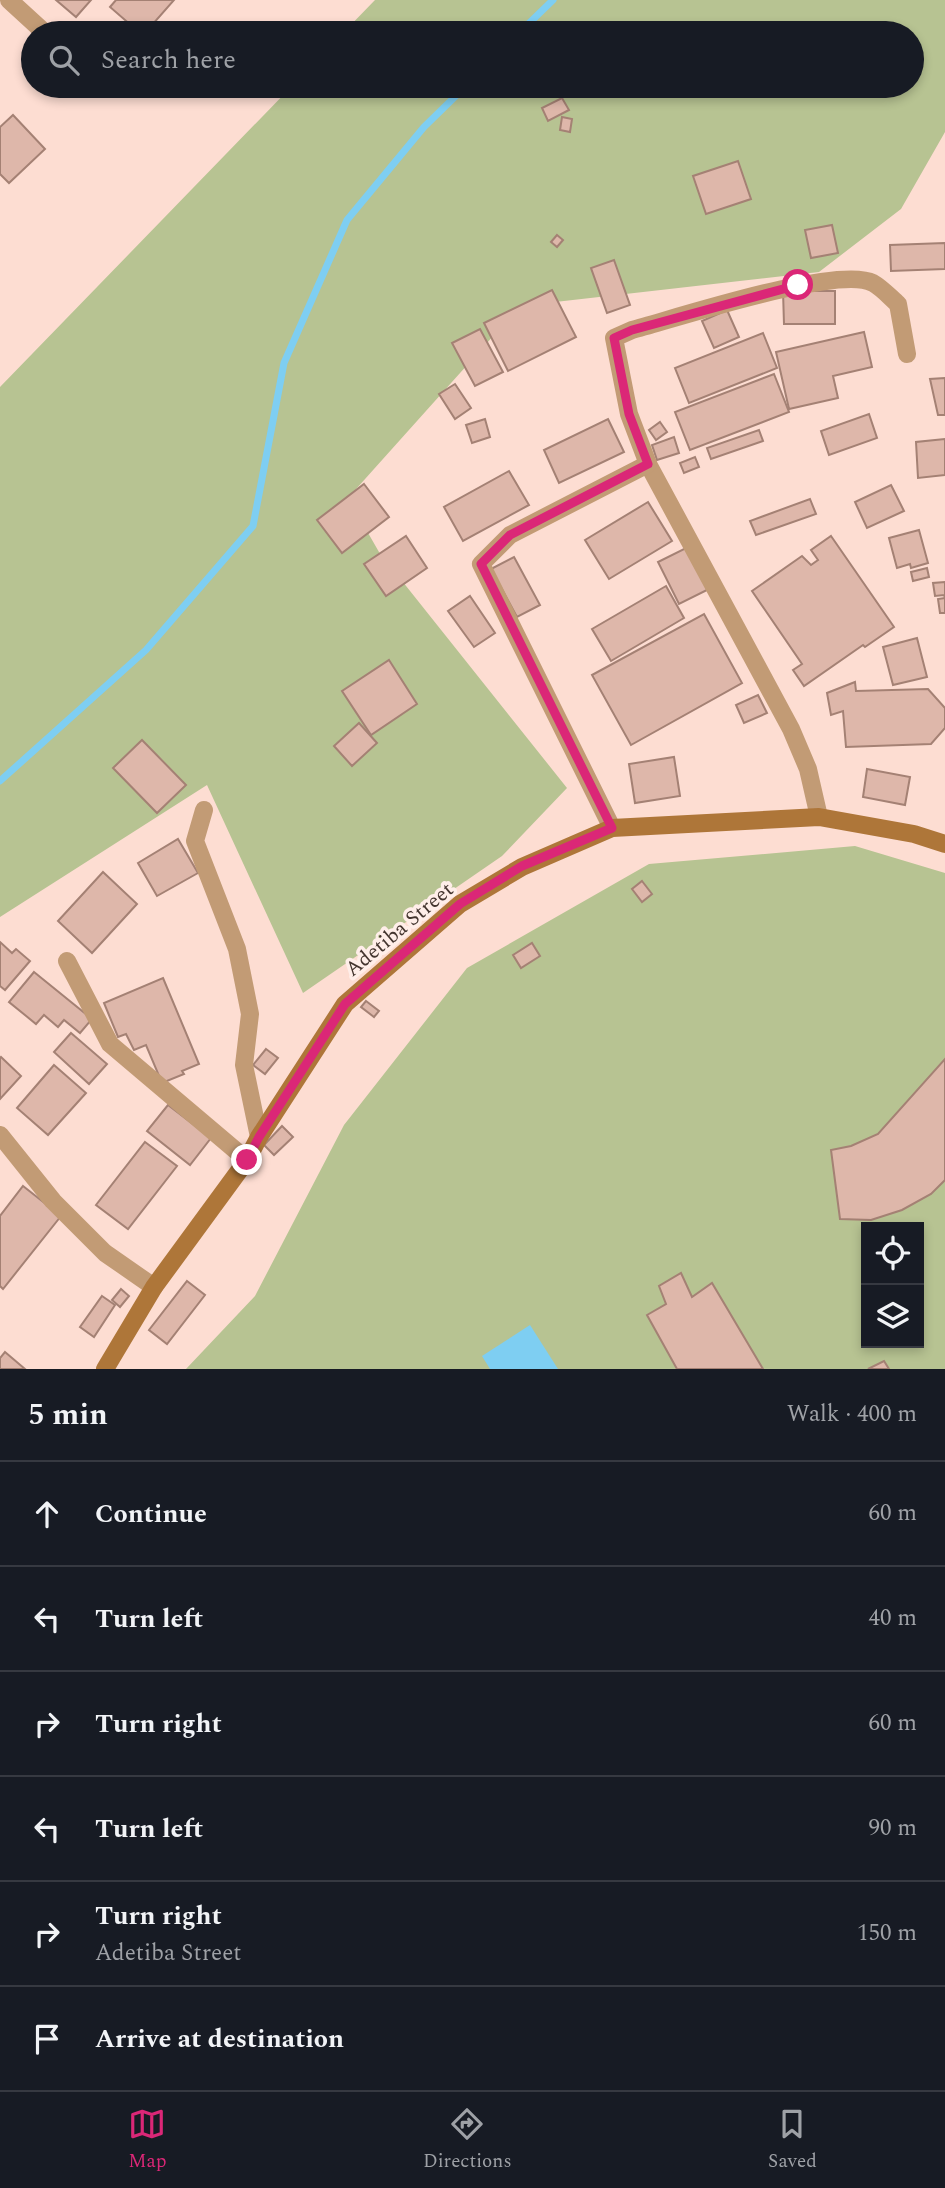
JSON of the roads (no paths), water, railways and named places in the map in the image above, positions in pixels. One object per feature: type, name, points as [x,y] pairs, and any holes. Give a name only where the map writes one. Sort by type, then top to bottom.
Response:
[{"type":"street","points":[[9,0],[32,21]]},
{"type":"street","points":[[818,817],[808,769],[792,729],[648,464],[629,414],[614,338],[632,330],[798,285],[848,279],[872,283],[898,304],[907,354]]},
{"type":"street","points":[[612,828],[481,564],[510,535],[648,464]]},
{"type":"street","points":[[204,810],[195,841],[237,949],[250,1014],[244,1065],[259,1137]]},
{"type":"street","name":"Adetiba Street","points":[[106,1369],[154,1287],[247,1160],[345,1004],[460,904],[522,866],[612,828],[818,817],[914,834],[945,844]]},
{"type":"street","points":[[67,961],[110,1044],[247,1160]]},
{"type":"street","points":[[0,1135],[53,1201],[105,1253],[154,1287]]},
{"type":"water","points":[[530,1325],[558,1369],[490,1369],[482,1356]]},
{"type":"waterway","points":[[531,21],[553,0]]},
{"type":"waterway","points":[[0,781],[146,650],[253,526],[284,363],[347,220],[424,127],[454,98]]}]
